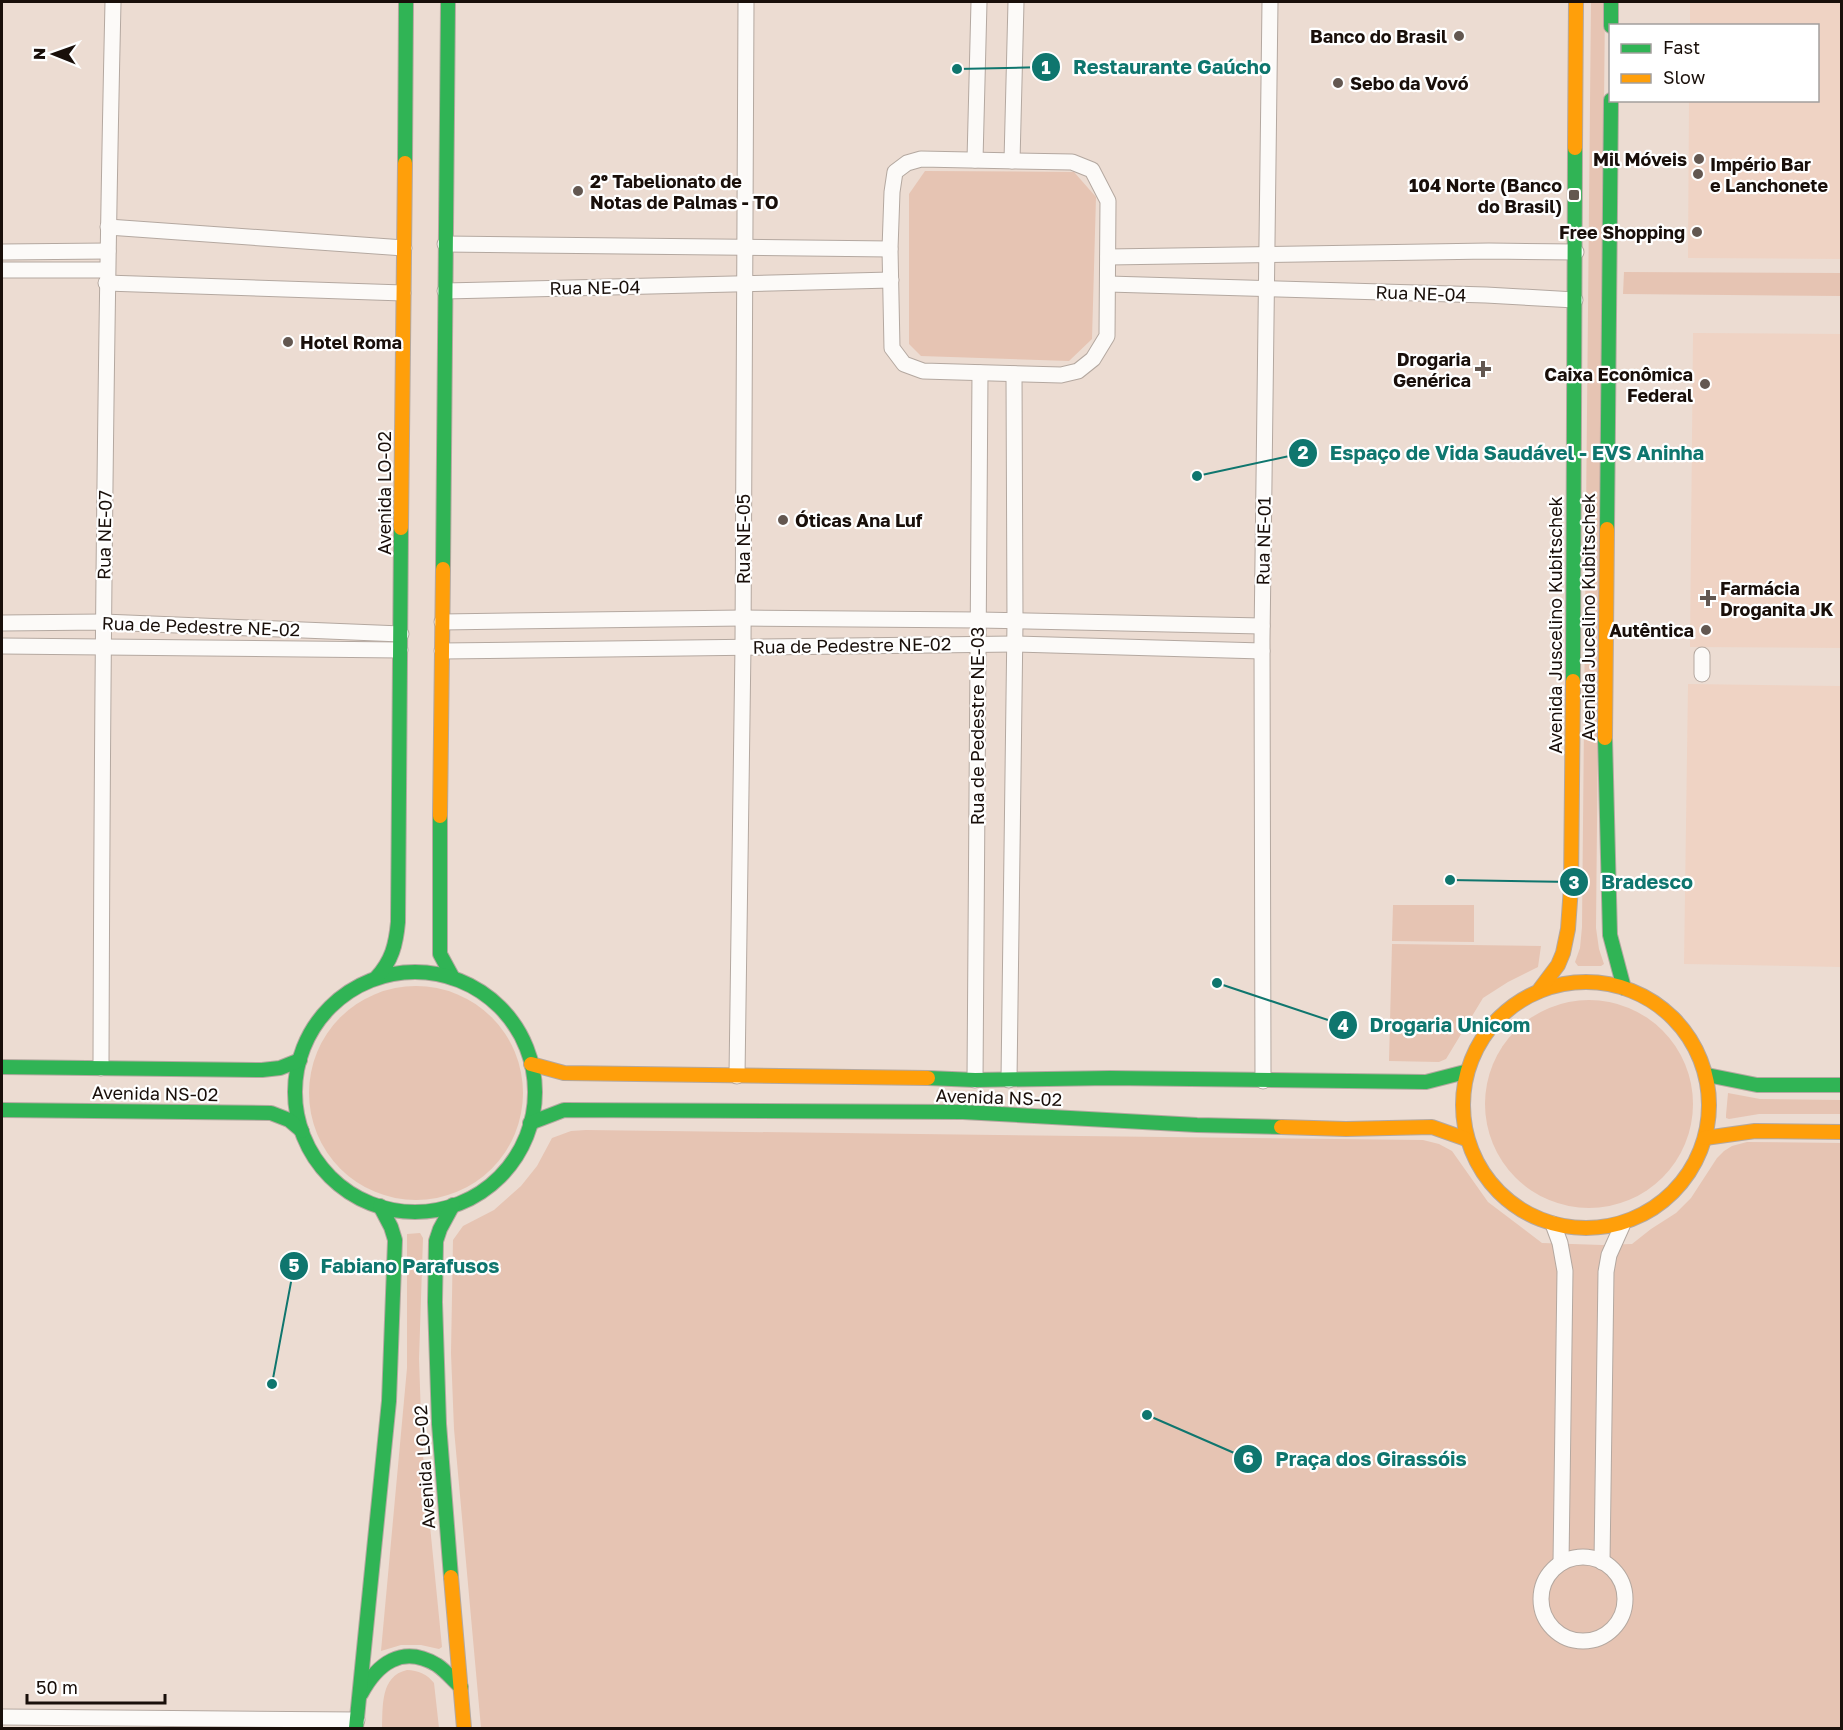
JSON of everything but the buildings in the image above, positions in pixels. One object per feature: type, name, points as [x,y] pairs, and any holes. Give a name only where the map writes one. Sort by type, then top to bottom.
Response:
[{"type":"main road","name":"Avenida LO-02","points":[[376,978],[392,960],[398,933],[406,2]]},
{"type":"main road","points":[[448,2],[438,931],[440,954],[453,978]]},
{"type":"main road","name":"Avenida Juscelino Kubitschek","points":[[1540,989],[1562,961],[1567,936],[1571,887],[1576,2]]},
{"type":"main road","points":[[1611,2],[1611,24]]},
{"type":"main road","name":"Avenida Jucelino Kubitschek","points":[[1611,102],[1605,737],[1611,935],[1624,988]]},
{"type":"main road","points":[[435,973],[453,978],[482,992],[503,1011],[519,1032],[531,1064],[534,1098],[530,1123],[519,1151],[503,1173],[480,1192],[439,1209],[417,1212],[380,1206],[355,1195],[333,1179],[315,1158],[303,1131],[296,1101],[300,1060],[310,1035],[328,1010],[352,990],[376,978],[391,974],[435,973]]},
{"type":"main road","points":[[1583,982],[1624,988],[1645,997],[1668,1012],[1692,1040],[1707,1075],[1709,1106],[1705,1138],[1692,1171],[1673,1194],[1646,1215],[1622,1226],[1587,1229],[1553,1224],[1526,1212],[1508,1199],[1491,1182],[1475,1159],[1467,1139],[1461,1111],[1465,1072],[1478,1046],[1496,1022],[1517,1004],[1540,989],[1583,982]]},
{"type":"main road","name":"Avenida NS-02","points":[[2,1067],[273,1069],[300,1060]]},
{"type":"main road","name":"Avenida NS-02","points":[[531,1064],[564,1073],[870,1076],[975,1080],[1110,1078],[1426,1082],[1465,1072]]},
{"type":"main road","points":[[1707,1075],[1757,1084],[1842,1086]]},
{"type":"main road","name":"Avenida NS-02","points":[[2,1110],[265,1112],[284,1117],[303,1131]]},
{"type":"main road","name":"Avenida NS-02","points":[[530,1123],[564,1110],[963,1112],[1197,1125],[1346,1129],[1432,1127],[1467,1139]]},
{"type":"main road","points":[[1705,1138],[1755,1131],[1842,1132]]},
{"type":"main road","name":"Avenida LO-02","points":[[453,1205],[436,1241],[435,1335],[439,1454],[464,1728]]},
{"type":"main road","name":"Avenida LO-02","points":[[357,1724],[387,1428],[392,1355],[395,1240],[380,1206]]},
{"type":"main road","points":[[359,1699],[373,1673],[381,1665],[399,1658],[414,1658],[430,1662],[438,1666],[461,1687]]},
{"type":"street","name":"Rua NE-07","points":[[101,1068],[102,648],[113,2]]},
{"type":"street","name":"Rua NE-05","points":[[737,1076],[743,646],[746,2]]},
{"type":"street","points":[[975,160],[978,2]]},
{"type":"street","points":[[1012,161],[1016,2]]},
{"type":"street","name":"Rua NE-01","points":[[1263,1081],[1262,626],[1270,2]]},
{"type":"street","points":[[921,159],[1012,161],[1072,162],[1092,170],[1108,201],[1107,336],[1093,359],[1078,371],[1061,375],[923,371],[904,364],[892,348],[890,249],[895,172],[907,163],[921,159]]},
{"type":"street","points":[[108,227],[404,248]]},
{"type":"street","points":[[445,244],[890,249]]},
{"type":"street","points":[[1108,258],[1489,250],[1576,252]]},
{"type":"street","points":[[2,252],[108,251]]},
{"type":"street","points":[[2,270],[404,293]]},
{"type":"street","name":"Rua NE-04","points":[[445,291],[891,280]]},
{"type":"street","name":"Rua NE-04","points":[[1108,284],[1575,300]]},
{"type":"street","name":"Rua de Pedestre NE-03","points":[[975,1080],[980,373]]},
{"type":"street","name":"Rua de Pedestre NE-03","points":[[1009,1080],[1015,644],[1014,374]]},
{"type":"street","name":"Rua de Pedestre NE-02","points":[[442,622],[743,618],[1262,626]]},
{"type":"street","name":"Rua de Pedestre NE-02","points":[[2,622],[103,622],[400,634]]},
{"type":"street","name":"Rua de Pedestre NE-02","points":[[442,651],[977,644],[1262,651]]},
{"type":"street","name":"Rua de Pedestre NE-02","points":[[2,646],[400,650]]},
{"type":"street","points":[[1702,655],[1702,674]]},
{"type":"street","points":[[1553,1224],[1560,1243],[1564,1271],[1561,1563]]},
{"type":"street","points":[[1602,1562],[1606,1272],[1609,1255],[1622,1226]]},
{"type":"street","points":[[1583,1557],[1602,1562],[1611,1568],[1620,1581],[1625,1599],[1618,1623],[1597,1640],[1582,1642],[1566,1639],[1556,1633],[1542,1612],[1540,1598],[1543,1584],[1550,1572],[1561,1563],[1583,1557]]},
{"type":"street","points":[[2,1717],[357,1724]]},
{"type":"shaded area","points":[[1591,2],[1605,2],[1596,928],[1604,964],[1578,966],[1575,962],[1580,948],[1582,927]]},
{"type":"shaded area","points":[[1690,2],[1841,2],[1841,259],[1688,258],[1689,102],[1819,102],[1819,24],[1690,24]]},
{"type":"shaded area","points":[[925,171],[1074,172],[1096,197],[1092,339],[1069,361],[921,356],[909,344],[909,194]]},
{"type":"shaded area","points":[[1624,272],[1841,273],[1841,296],[1623,294]]},
{"type":"shaded area","points":[[1693,333],[1841,334],[1841,648],[1690,647]]},
{"type":"shaded area","points":[[1688,684],[1841,686],[1841,967],[1684,964]]},
{"type":"shaded area","points":[[1393,905],[1474,905],[1474,942],[1392,941]]},
{"type":"shaded area","points":[[1392,944],[1541,946],[1538,967],[1483,998],[1446,1059],[1439,1062],[1389,1061]]},
{"type":"shaded area","points":[[405,986],[427,986],[447,990],[467,998],[492,1017],[511,1042],[519,1062],[523,1093],[519,1124],[511,1144],[492,1169],[467,1188],[447,1196],[427,1200],[405,1200],[385,1196],[365,1188],[333,1161],[321,1144],[313,1124],[309,1104],[309,1082],[313,1062],[321,1042],[348,1010],[365,998],[385,990]]},
{"type":"shaded area","points":[[1579,1000],[1599,1000],[1619,1004],[1638,1012],[1663,1030],[1676,1046],[1685,1064],[1693,1094],[1689,1134],[1685,1144],[1676,1162],[1663,1178],[1647,1191],[1619,1204],[1599,1208],[1579,1208],[1559,1204],[1540,1196],[1523,1185],[1508,1170],[1489,1134],[1485,1114],[1485,1094],[1489,1074],[1497,1055],[1508,1038],[1523,1023],[1559,1004]]},
{"type":"shaded area","points":[[1728,1093],[1760,1099],[1841,1100],[1841,1114],[1759,1114],[1729,1119],[1726,1118]]},
{"type":"shaded area","points":[[571,1131],[1423,1140],[1439,1144],[1452,1151],[1488,1202],[1542,1243],[1602,1245],[1632,1244],[1676,1213],[1691,1198],[1717,1158],[1732,1146],[1747,1142],[1841,1143],[1841,1728],[481,1728],[454,1429],[451,1353],[453,1240],[463,1226],[494,1210],[521,1186],[537,1166],[552,1138]]},
{"type":"shaded area","points":[[420,1233],[423,1238],[419,1359],[422,1445],[442,1647],[439,1649],[421,1645],[401,1645],[381,1651],[407,1368],[407,1234]]},
{"type":"shaded area","points":[[407,1670],[422,1673],[434,1683],[439,1728],[382,1728],[383,1702],[387,1685],[398,1673]]},
{"type":"traffic: fast","points":[[405,163],[406,2]]},
{"type":"traffic: fast","points":[[443,569],[448,2]]},
{"type":"traffic: fast","points":[[1611,2],[1611,24]]},
{"type":"traffic: fast","points":[[1607,529],[1611,102]]},
{"type":"traffic: fast","points":[[1573,681],[1575,148]]},
{"type":"traffic: fast","points":[[376,978],[392,952],[398,922],[401,528]]},
{"type":"traffic: fast","points":[[1605,738],[1610,935],[1624,988]]},
{"type":"traffic: fast","points":[[440,816],[440,954],[453,978]]},
{"type":"traffic: fast","points":[[415,972],[461,981],[500,1007],[526,1046],[535,1092],[526,1138],[500,1177],[461,1203],[415,1212],[369,1203],[330,1177],[304,1138],[295,1092],[304,1046],[330,1007],[369,981],[415,972]]},
{"type":"traffic: fast","points":[[2,1067],[262,1070],[280,1068],[300,1060]]},
{"type":"traffic: fast","points":[[928,1078],[1426,1082],[1465,1072]]},
{"type":"traffic: fast","points":[[1707,1075],[1757,1085],[1842,1085]]},
{"type":"traffic: fast","points":[[2,1110],[271,1113],[289,1120],[302,1131]]},
{"type":"traffic: fast","points":[[530,1123],[564,1110],[963,1112],[1197,1125],[1281,1127]]},
{"type":"traffic: fast","points":[[451,1577],[439,1424],[435,1302],[436,1241],[453,1205]]},
{"type":"traffic: fast","points":[[356,1728],[389,1401],[395,1240],[380,1206]]},
{"type":"traffic: fast","points":[[361,1694],[367,1683],[383,1666],[392,1660],[413,1656],[437,1665],[461,1687]]},
{"type":"traffic: slow","points":[[1575,148],[1576,2]]},
{"type":"traffic: slow","points":[[401,528],[405,163]]},
{"type":"traffic: slow","points":[[1605,738],[1607,529]]},
{"type":"traffic: slow","points":[[440,816],[443,569]]},
{"type":"traffic: slow","points":[[1540,989],[1558,965],[1568,929],[1571,887],[1573,681]]},
{"type":"traffic: slow","points":[[1574,982],[1598,982],[1622,987],[1644,996],[1673,1018],[1695,1047],[1700,1058],[1707,1081],[1709,1105],[1707,1129],[1700,1152],[1695,1163],[1673,1192],[1644,1214],[1622,1223],[1598,1228],[1574,1228],[1550,1223],[1528,1214],[1508,1200],[1491,1183],[1477,1163],[1468,1141],[1463,1117],[1463,1093],[1468,1069],[1477,1047],[1491,1027],[1508,1010],[1528,996],[1550,987],[1574,982]]},
{"type":"traffic: slow","points":[[531,1064],[564,1073],[928,1078]]},
{"type":"traffic: slow","points":[[1281,1127],[1346,1129],[1432,1127],[1466,1139]]},
{"type":"traffic: slow","points":[[1705,1138],[1755,1131],[1842,1132]]},
{"type":"traffic: slow","points":[[451,1577],[464,1728]]},
{"type":"place","name":"Banco do Brasil","points":[[1459,36]]},
{"type":"place","name":"Restaurante Gaúcho","points":[[957,69]]},
{"type":"place","name":"Sebo da Vovó","points":[[1338,83]]},
{"type":"place","name":"Mil Móveis","points":[[1699,159]]},
{"type":"place","name":"Império Bar e Lanchonete","points":[[1698,174]]},
{"type":"place","name":"2º Tabelionato de Notas de Palmas - TO","points":[[578,191]]},
{"type":"place","name":"104 Norte (Banco do Brasil)","points":[[1574,195]]},
{"type":"place","name":"Free Shopping","points":[[1697,232]]},
{"type":"place","name":"Hotel Roma","points":[[288,342]]},
{"type":"place","name":"Drogaria Genérica","points":[[1483,369]]},
{"type":"place","name":"Caixa Econômica Federal","points":[[1705,384]]},
{"type":"place","name":"Espaço de Vida Saudável - EVS Aninha","points":[[1197,476]]},
{"type":"place","name":"Óticas Ana Luf","points":[[783,520]]},
{"type":"place","name":"Farmácia Droganita JK","points":[[1708,598]]},
{"type":"place","name":"Autêntica","points":[[1706,630]]},
{"type":"place","name":"Bradesco","points":[[1450,880]]},
{"type":"place","name":"Drogaria Unicom","points":[[1217,983]]},
{"type":"place","name":"Fabiano Parafusos","points":[[272,1384]]},
{"type":"place","name":"Praça dos Girassóis","points":[[1147,1415]]}]
